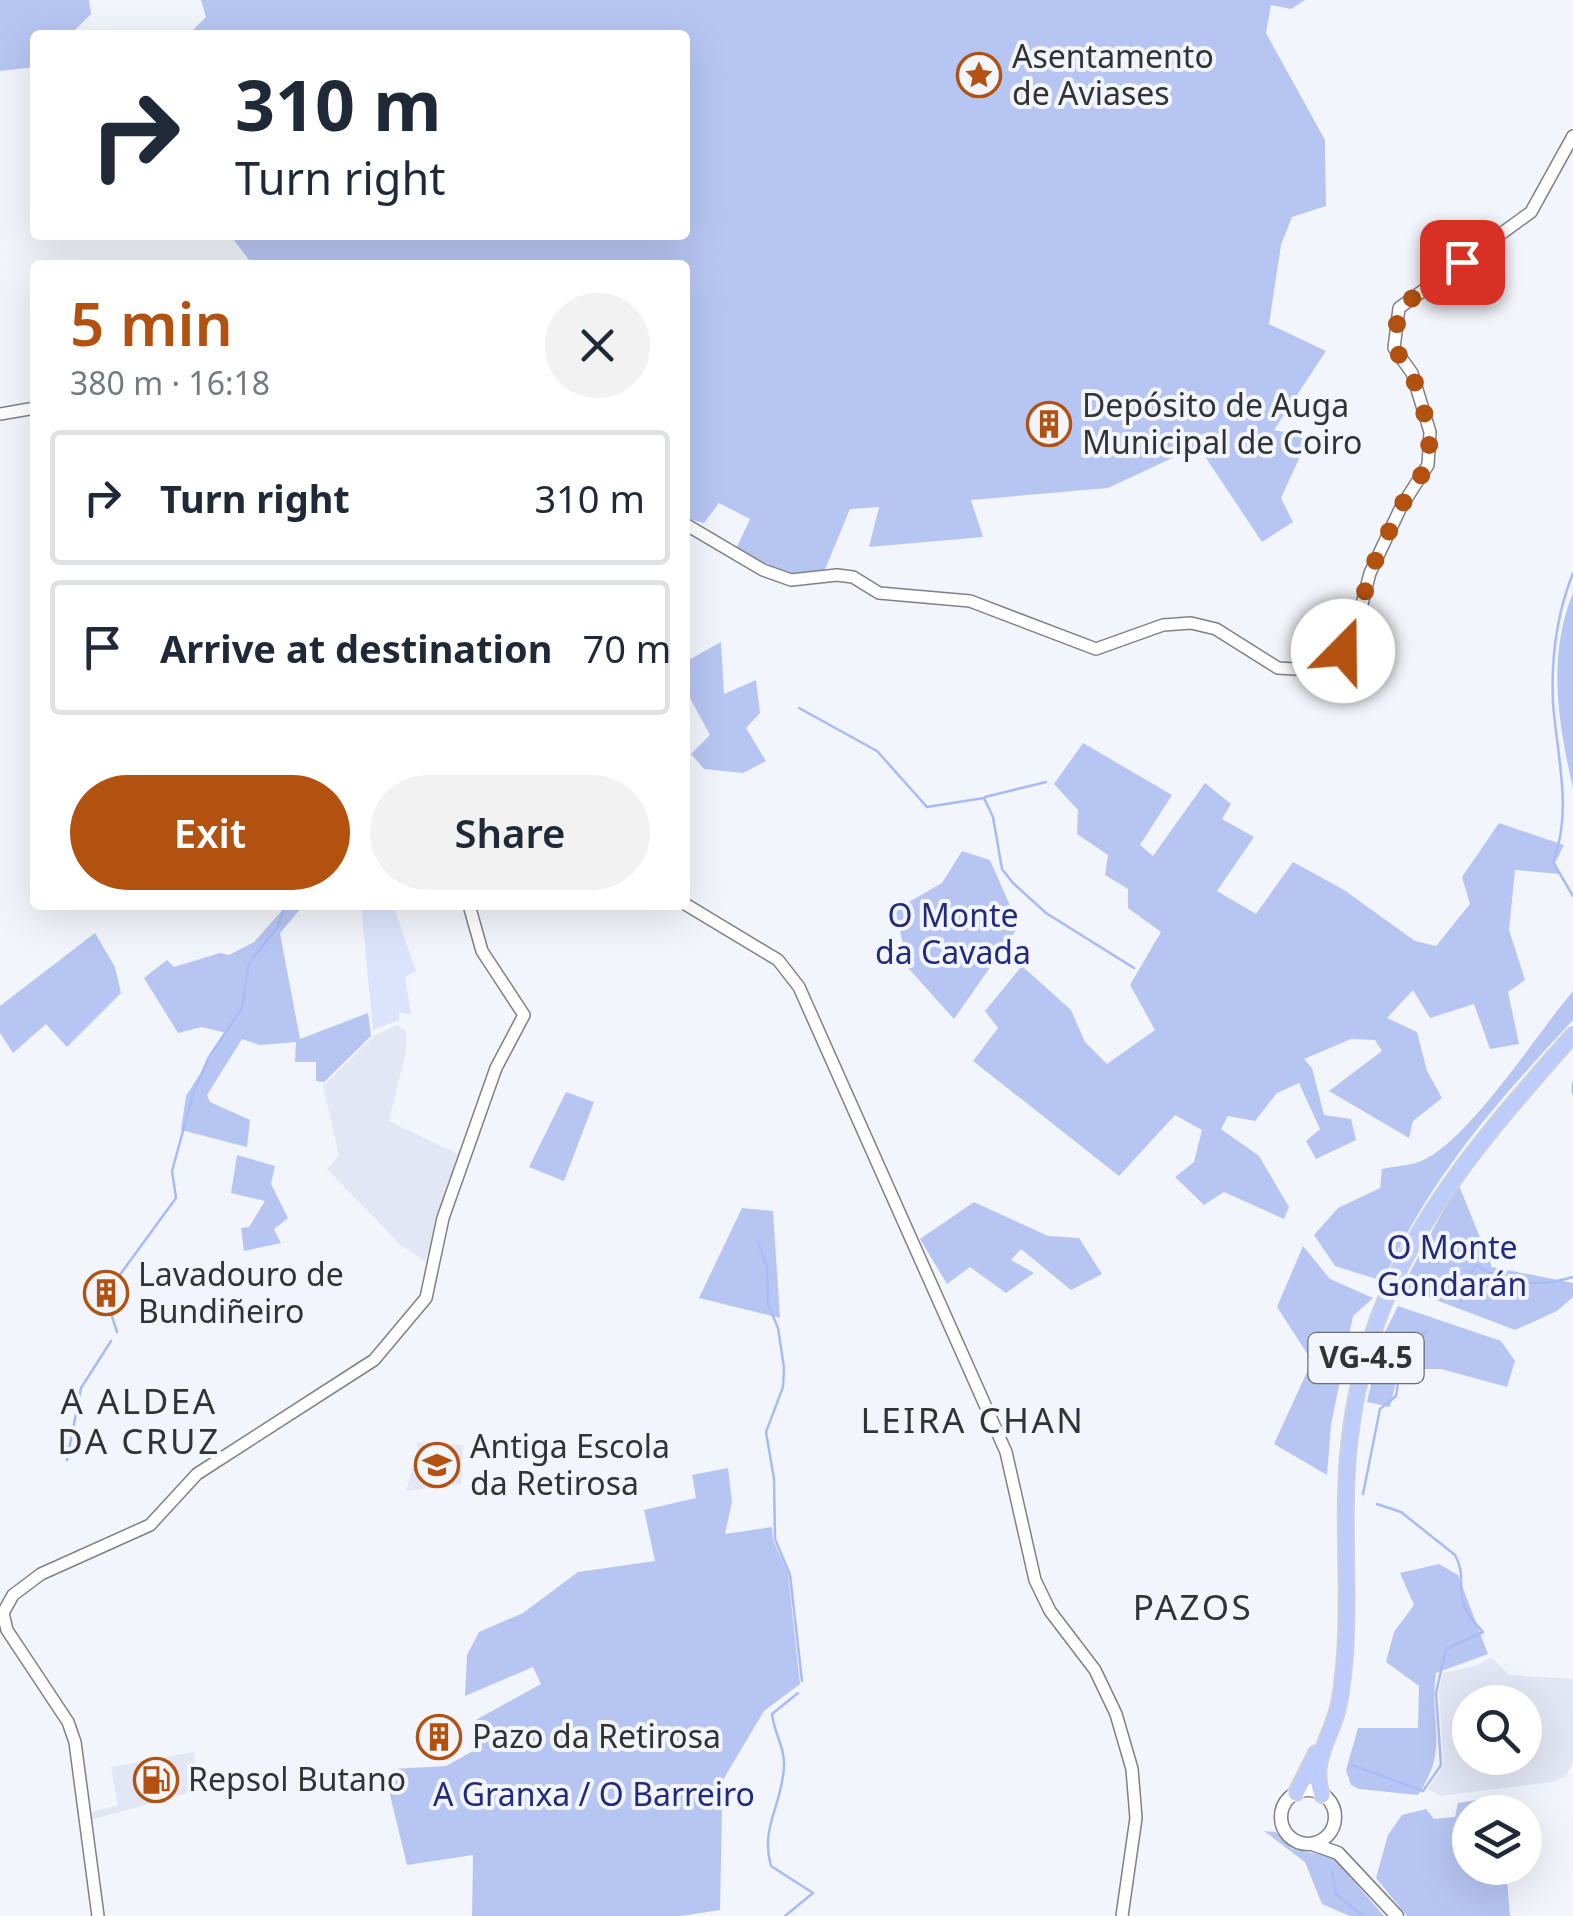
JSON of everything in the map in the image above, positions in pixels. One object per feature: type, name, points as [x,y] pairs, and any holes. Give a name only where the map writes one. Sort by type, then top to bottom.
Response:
[{"type":"highway","name":"VG-4.5","points":[[1324,1742],[1341,1695],[1345,1652],[1348,1456],[1359,1382],[1380,1313],[1411,1242],[1454,1172],[1573,1035]]},
{"type":"highway","points":[[1296,1793],[1310,1760],[1324,1742]]},
{"type":"highway","points":[[1322,1795],[1317,1773],[1324,1742]]},
{"type":"main road","points":[[1338,1853],[1295,1841],[1283,1828],[1283,1808],[1296,1793],[1322,1795],[1334,1814],[1330,1831],[1338,1853],[1397,1916]]},
{"type":"main road","points":[[1312,1844],[1330,1831]]},
{"type":"street","points":[[690,527],[763,570],[791,580],[837,574],[853,577],[879,592],[970,600],[1096,649],[1162,625],[1192,624],[1216,628],[1278,668],[1295,669],[1327,660],[1353,639],[1370,572],[1401,506],[1428,465],[1430,442],[1425,417],[1412,373],[1394,348],[1399,308],[1531,212],[1573,136]]},
{"type":"street","points":[[0,414],[30,409]]},
{"type":"street","points":[[690,907],[778,960],[799,987],[940,1298],[1010,1464],[1034,1580],[1050,1611],[1094,1670],[1116,1714],[1132,1769],[1136,1818],[1122,1916]]},
{"type":"street","points":[[98,1916],[75,1742],[68,1722],[7,1630],[3,1613],[13,1595],[41,1574],[150,1524],[196,1474],[374,1360],[426,1298],[443,1218],[496,1068],[524,1015],[482,951],[470,910]]},
{"type":"shaded area","points":[[361,910],[395,910],[416,971],[405,977],[411,1014],[399,1013],[399,1020],[373,1030]]},
{"type":"shaded area","points":[[397,1025],[406,1031],[406,1051],[389,1121],[460,1155],[425,1262],[401,1245],[327,1169],[339,1155],[323,1086],[375,1035]]},
{"type":"shaded area","name":"Antiga Escola da Retirosa","points":[[416,1442],[463,1445],[461,1484],[406,1491],[418,1449]]},
{"type":"shaded area","points":[[1491,1657],[1509,1675],[1573,1679],[1573,1761],[1566,1776],[1552,1782],[1440,1796],[1428,1789],[1444,1765],[1439,1693],[1443,1673],[1476,1666]]},
{"type":"shaded area","points":[[193,1752],[203,1789],[90,1820],[89,1813],[118,1805],[111,1767]]},
{"type":"green space","points":[[0,0],[89,0],[91,14],[75,30],[30,30],[30,68],[0,71]]},
{"type":"green space","points":[[201,0],[1305,0],[1291,9],[1271,5],[1266,33],[1325,140],[1326,206],[1292,217],[1281,245],[1269,324],[1326,351],[1274,430],[1309,437],[1281,498],[1293,522],[1262,542],[1198,446],[1108,488],[971,500],[983,537],[869,547],[879,507],[850,509],[824,572],[786,573],[736,549],[750,519],[719,503],[704,523],[690,519],[690,260],[249,260],[234,240],[690,240],[690,30],[193,30],[206,17]]},
{"type":"green space","points":[[1573,593],[1573,788],[1563,739],[1558,665]]},
{"type":"green space","points":[[721,642],[724,694],[756,680],[760,713],[746,728],[766,761],[743,773],[704,769],[691,754],[710,735],[690,698],[690,659]]},
{"type":"green space","points":[[1083,743],[1172,795],[1140,845],[1153,856],[1205,783],[1231,804],[1222,819],[1254,837],[1217,891],[1256,914],[1293,862],[1344,890],[1415,941],[1436,946],[1470,904],[1462,877],[1499,823],[1564,845],[1555,863],[1559,874],[1515,870],[1509,930],[1525,980],[1508,992],[1519,1044],[1490,1049],[1474,1004],[1430,1018],[1413,990],[1387,1018],[1417,1032],[1427,1071],[1442,1098],[1413,1121],[1409,1138],[1329,1091],[1382,1051],[1375,1040],[1351,1039],[1304,1059],[1312,1068],[1324,1115],[1351,1119],[1356,1140],[1316,1159],[1306,1141],[1320,1129],[1299,1083],[1277,1093],[1255,1121],[1228,1116],[1221,1129],[1259,1156],[1289,1207],[1284,1219],[1224,1192],[1204,1205],[1175,1177],[1194,1162],[1202,1130],[1175,1115],[1119,1176],[973,1061],[998,1028],[985,1011],[1022,966],[1071,1010],[1085,1042],[1107,1064],[1155,1030],[1130,985],[1161,932],[1128,908],[1128,889],[1105,875],[1108,855],[1077,834],[1078,810],[1054,784]]},
{"type":"green space","name":"O Monte da Cavada","points":[[962,851],[990,860],[1019,926],[954,1019],[909,969],[895,910],[942,883]]},
{"type":"green space","points":[[283,910],[299,910],[280,933],[300,1039],[368,1013],[371,1036],[324,1082],[316,1081],[316,1062],[295,1062],[296,1042],[260,1045],[242,1039],[207,1095],[210,1102],[250,1120],[247,1147],[181,1130],[186,1096],[226,1033],[202,1027],[178,1033],[144,978],[167,960],[174,967],[220,953],[229,955],[254,942]]},
{"type":"green space","points":[[95,933],[115,967],[121,993],[67,1047],[46,1024],[13,1053],[0,1033],[0,1006]]},
{"type":"green space","points":[[1573,991],[1573,1020],[1517,1081],[1444,1174],[1383,1281],[1335,1266],[1314,1235],[1338,1208],[1380,1188],[1382,1169],[1421,1161],[1460,1132]]},
{"type":"green space","points":[[566,1092],[594,1102],[564,1181],[529,1167]]},
{"type":"green space","points":[[237,1155],[275,1166],[271,1184],[288,1218],[274,1229],[281,1243],[244,1251],[241,1228],[249,1227],[265,1201],[231,1193]]},
{"type":"green space","name":"O Monte Gondarán","points":[[1458,1183],[1492,1267],[1573,1283],[1573,1297],[1557,1311],[1515,1330],[1402,1287]]},
{"type":"green space","points":[[974,1202],[1048,1236],[1079,1238],[1102,1274],[1071,1290],[1021,1249],[1011,1260],[1034,1273],[1006,1293],[970,1267],[947,1284],[920,1239]]},
{"type":"green space","points":[[742,1208],[773,1211],[780,1318],[699,1298]]},
{"type":"green space","points":[[1303,1246],[1330,1279],[1373,1298],[1353,1316],[1331,1425],[1327,1475],[1274,1444],[1312,1361],[1277,1307]]},
{"type":"green space","points":[[1398,1306],[1501,1341],[1515,1361],[1507,1387],[1441,1369],[1399,1369],[1390,1407],[1367,1402],[1381,1340]]},
{"type":"green space","name":"A Granxa / O Barreiro","points":[[728,1468],[732,1502],[725,1534],[772,1527],[773,1540],[788,1573],[800,1684],[764,1711],[717,1790],[722,1809],[720,1910],[681,1916],[472,1916],[473,1855],[407,1865],[390,1795],[393,1769],[446,1766],[480,1747],[484,1726],[474,1721],[541,1684],[533,1667],[465,1696],[467,1655],[479,1632],[523,1613],[578,1572],[655,1561],[644,1510],[696,1498],[692,1475]]},
{"type":"green space","points":[[1439,1564],[1458,1575],[1488,1654],[1436,1673],[1436,1749],[1428,1778],[1418,1795],[1359,1789],[1351,1785],[1346,1770],[1358,1728],[1418,1728],[1419,1686],[1386,1662],[1394,1632],[1414,1605],[1400,1573]]},
{"type":"green space","points":[[1426,1809],[1434,1819],[1452,1817],[1452,1885],[1507,1885],[1510,1916],[1407,1916],[1376,1878],[1388,1835],[1402,1815]]},
{"type":"green space","points":[[1264,1831],[1276,1832],[1292,1849],[1333,1857],[1384,1916],[1350,1916],[1322,1904],[1305,1862]]},
{"type":"waterway","points":[[1573,573],[1559,620],[1553,686],[1563,804],[1553,862],[1573,896]]},
{"type":"waterway","points":[[799,708],[877,751],[927,807],[984,798],[993,817],[1002,869],[1013,883],[1046,913],[1134,968]]},
{"type":"waterway","points":[[985,797],[1046,782]]},
{"type":"waterway","points":[[117,1332],[107,1301],[108,1289],[122,1278],[119,1276],[176,1198],[172,1171],[194,1091],[209,1057],[242,1008],[249,963],[278,927],[283,910]]},
{"type":"waterway","points":[[1573,1084],[1573,1093]]},
{"type":"waterway","points":[[758,1241],[767,1267],[768,1304],[778,1328],[784,1368],[783,1387],[766,1432],[774,1479],[775,1539],[790,1575],[802,1681]]},
{"type":"waterway","points":[[1461,1302],[1464,1280],[1477,1265],[1499,1277],[1523,1282],[1573,1277]]},
{"type":"waterway","points":[[1363,1494],[1380,1409],[1396,1396],[1403,1350],[1427,1331]]},
{"type":"waterway","points":[[67,1460],[81,1388],[111,1341]]},
{"type":"waterway","points":[[1352,1765],[1423,1791],[1441,1765],[1436,1693],[1446,1649],[1483,1632],[1465,1608],[1455,1555],[1401,1512],[1377,1504]]},
{"type":"waterway","points":[[785,1916],[813,1893],[771,1866],[768,1852],[784,1767],[772,1714],[798,1693]]},
{"type":"waterway","points":[[1332,1872],[1336,1894],[1363,1916]]},
{"type":"place","name":"Asentamento de Aviases","points":[[979,75]]},
{"type":"place","name":"Depósito de Auga Municipal de Coiro","points":[[1049,424]]},
{"type":"place","name":"Lavadouro de Bundiñeiro","points":[[106,1293]]},
{"type":"place","name":"Antiga Escola da Retirosa","points":[[437,1465]]},
{"type":"place","name":"Pazo da Retirosa","points":[[439,1737]]},
{"type":"place","name":"Repsol Butano","points":[[156,1780]]},
{"type":"district","name":"LEIRA CHAN","points":[[973,1421]]},
{"type":"district","name":"A ALDEA DA CRUZ","points":[[139,1422]]},
{"type":"district","name":"PAZOS","points":[[1193,1608]]},
{"type":"route","points":[[1343,651],[1353,639],[1370,572],[1401,506],[1428,465],[1430,432],[1412,373],[1394,348],[1399,308],[1462,262]]}]
